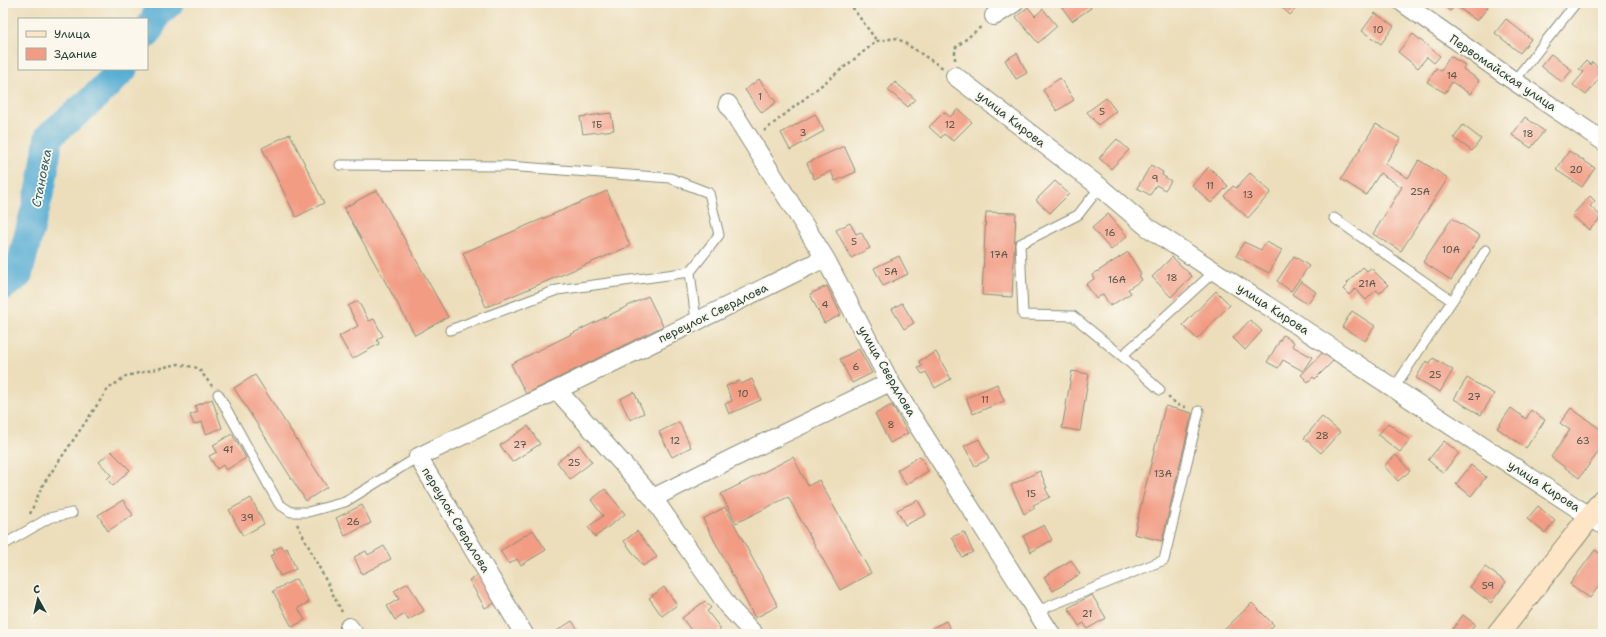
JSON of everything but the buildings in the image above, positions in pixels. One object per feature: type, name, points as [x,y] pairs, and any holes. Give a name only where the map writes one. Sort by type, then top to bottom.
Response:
[{"type":"main road","points":[[1498,634],[1599,514]]},
{"type":"street","points":[[994,16],[1014,3]]},
{"type":"street","name":"Первомайская улица","points":[[1403,3],[1603,141]]},
{"type":"street","name":"улица Кирова","points":[[955,76],[1100,188],[1147,227],[1394,388],[1599,514]]},
{"type":"street","name":"улица Свердлова","points":[[728,104],[825,258],[890,382],[1051,634]]},
{"type":"street","name":"переулок Свердлова","points":[[524,634],[418,457],[825,258]]},
{"type":"street","points":[[653,498],[890,382]]},
{"type":"street","points":[[557,390],[653,498],[728,606],[754,634]]},
{"type":"lane","points":[[1514,81],[1576,3]]},
{"type":"lane","points":[[340,165],[507,166],[670,178],[709,193],[719,235],[690,272],[557,290],[450,330]]},
{"type":"lane","points":[[1100,188],[1078,215],[1020,244],[1023,315],[1073,316],[1122,356],[1160,390]]},
{"type":"lane","points":[[1334,218],[1452,301]]},
{"type":"lane","points":[[1394,388],[1486,250]]},
{"type":"lane","points":[[1122,356],[1215,271]]},
{"type":"lane","points":[[690,272],[696,321]]},
{"type":"lane","points":[[218,394],[279,504],[291,512],[308,512],[345,502],[418,457]]},
{"type":"lane","points":[[1037,612],[1164,560],[1199,411]]},
{"type":"lane","points":[[3,544],[48,518],[72,513]]},
{"type":"path","points":[[849,3],[877,41]]},
{"type":"path","points":[[955,76],[955,48],[994,16]]},
{"type":"path","points":[[751,141],[877,41],[897,38],[955,76]]},
{"type":"path","points":[[22,533],[42,486],[108,389],[126,376],[178,364],[198,368],[218,394]]},
{"type":"path","points":[[1160,390],[1178,405],[1199,411]]},
{"type":"path","points":[[291,512],[352,630]]},
{"type":"waterway","name":"Становка","points":[[148,32],[157,14],[169,3]]},
{"type":"waterway","name":"Становка","points":[[3,286],[18,275],[42,183],[49,136],[93,99],[122,70]]}]
